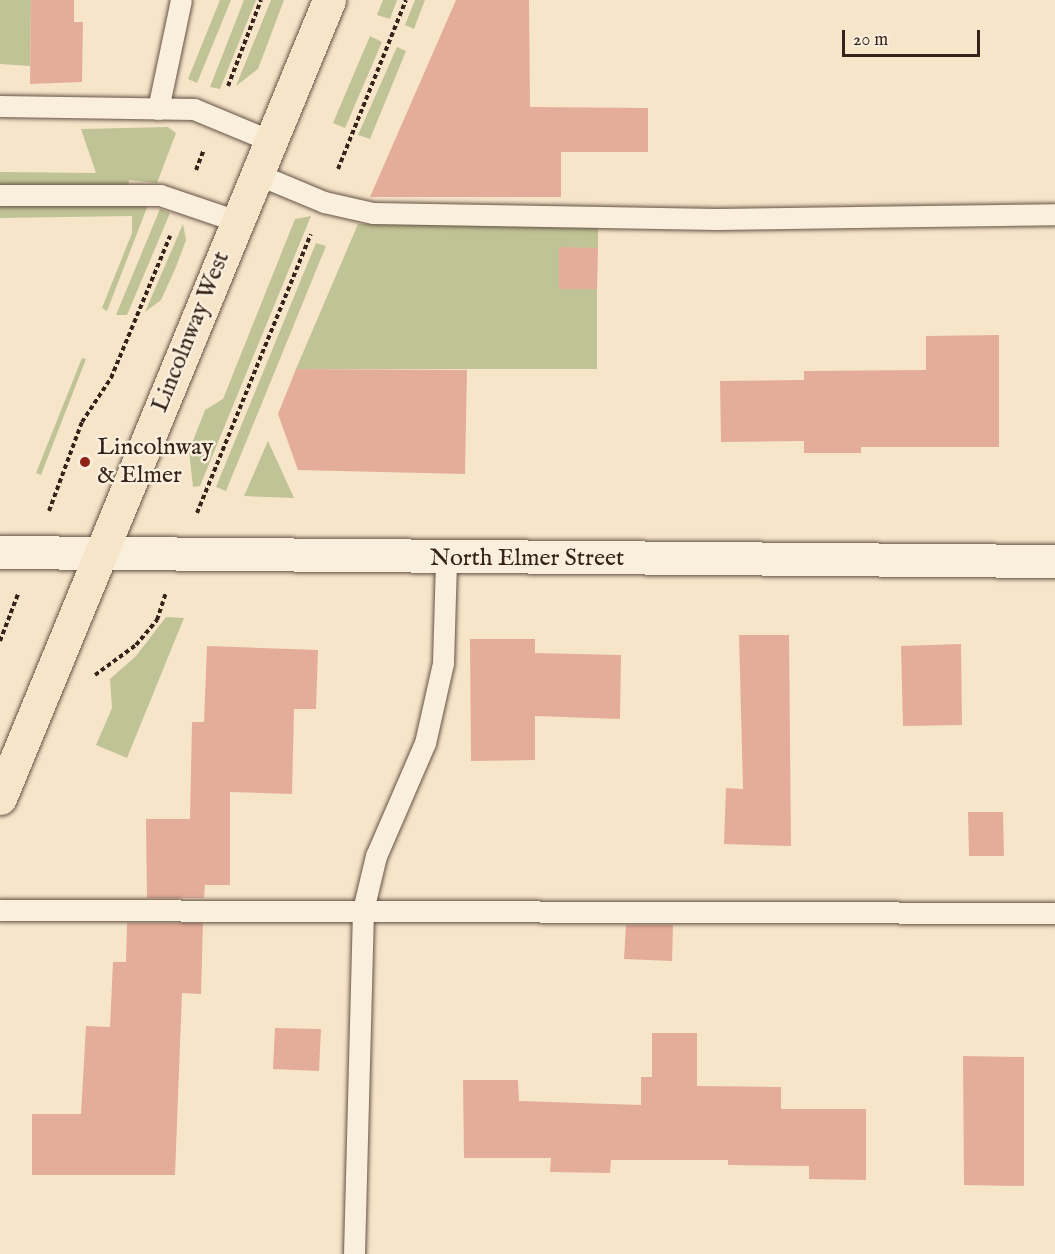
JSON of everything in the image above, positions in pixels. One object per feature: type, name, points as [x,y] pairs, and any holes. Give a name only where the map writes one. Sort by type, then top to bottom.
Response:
[{"type":"main road","name":"Lincolnway West","points":[[0,798],[98,555],[329,0]]},
{"type":"street","name":"North Elmer Street","points":[[0,552],[446,559],[1055,561]]},
{"type":"lane","points":[[158,109],[181,0]]},
{"type":"lane","points":[[0,106],[194,109],[271,141]]},
{"type":"lane","points":[[257,174],[324,202],[373,213],[717,219],[1055,214]]},
{"type":"lane","points":[[0,195],[149,194],[184,202],[237,221]]},
{"type":"lane","points":[[354,1254],[363,910],[376,856],[425,743],[443,663],[446,559]]},
{"type":"lane","points":[[0,910],[1055,913]]},
{"type":"path","points":[[47,516],[82,422],[111,378],[184,202],[261,0]]},
{"type":"path","points":[[200,506],[406,0]]},
{"type":"path","points":[[106,671],[157,620],[169,587]]},
{"type":"path","points":[[0,640],[13,610]]},
{"type":"green space","points":[[0,0],[31,0],[30,66],[0,64]]},
{"type":"green space","points":[[220,0],[231,0],[197,83],[188,79]]},
{"type":"green space","points":[[244,0],[256,0],[220,89],[210,87]]},
{"type":"green space","points":[[271,0],[284,0],[258,69],[236,86]]},
{"type":"green space","points":[[383,0],[397,0],[390,19],[377,15]]},
{"type":"green space","points":[[415,0],[425,0],[414,29],[405,25]]},
{"type":"green space","points":[[370,36],[382,42],[345,128],[333,123]]},
{"type":"green space","points":[[397,47],[406,51],[370,139],[358,135]]},
{"type":"green space","points":[[168,127],[176,133],[157,183],[129,180],[128,194],[148,205],[107,311],[102,308],[132,233],[132,216],[0,218],[0,172],[96,173],[81,129]]},
{"type":"green space","points":[[160,209],[170,213],[127,315],[116,315]]},
{"type":"green space","points":[[311,216],[200,486],[193,487],[189,451],[205,410],[223,399],[295,219]]},
{"type":"green space","points":[[183,224],[186,240],[176,267],[161,300],[145,312]]},
{"type":"green space","points":[[358,224],[598,225],[598,248],[559,248],[559,289],[597,289],[597,369],[296,369]]},
{"type":"green space","points":[[316,243],[326,246],[226,491],[216,487]]},
{"type":"green space","points":[[82,358],[86,359],[41,475],[36,473]]},
{"type":"green space","points":[[268,441],[294,498],[244,496]]},
{"type":"green space","points":[[166,617],[184,618],[127,758],[96,745],[112,708],[110,679],[136,656]]},
{"type":"building","points":[[31,0],[74,0],[74,22],[83,22],[82,82],[30,84]]},
{"type":"building","points":[[456,0],[529,0],[530,107],[648,108],[648,152],[561,152],[561,197],[370,197]]},
{"type":"building","points":[[559,247],[598,248],[597,289],[559,289]]},
{"type":"building","points":[[999,335],[999,447],[861,447],[861,453],[804,453],[804,441],[721,442],[720,381],[804,380],[804,371],[926,370],[926,336]]},
{"type":"building","points":[[296,369],[467,370],[465,474],[298,470],[278,414]]},
{"type":"building","points":[[739,635],[789,635],[791,846],[724,844],[726,788],[743,789]]},
{"type":"building","points":[[470,639],[535,639],[535,653],[621,655],[620,719],[535,716],[535,760],[471,761]]},
{"type":"building","points":[[961,644],[962,725],[903,726],[901,646]]},
{"type":"building","points":[[207,646],[318,650],[316,709],[294,709],[292,794],[230,792],[230,885],[205,885],[204,898],[147,898],[146,819],[190,819],[192,722],[204,722]]},
{"type":"building","points":[[968,812],[1003,812],[1004,856],[969,856]]},
{"type":"building","points":[[127,923],[203,923],[201,994],[182,993],[175,1175],[32,1175],[32,1114],[81,1114],[86,1026],[110,1027],[113,962],[126,962]]},
{"type":"building","points":[[626,925],[673,925],[672,961],[624,959]]},
{"type":"building","points":[[275,1028],[321,1029],[319,1071],[273,1069]]},
{"type":"building","points":[[652,1033],[697,1033],[697,1086],[781,1087],[781,1109],[866,1109],[866,1180],[809,1179],[809,1166],[728,1165],[728,1160],[611,1160],[610,1173],[550,1172],[551,1158],[464,1158],[463,1080],[518,1080],[519,1101],[641,1105],[641,1077],[652,1077]]},
{"type":"building","points":[[963,1056],[1024,1057],[1024,1186],[964,1185]]},
{"type":"place","name":"Lincolnway & Elmer","points":[[85,462]]}]
